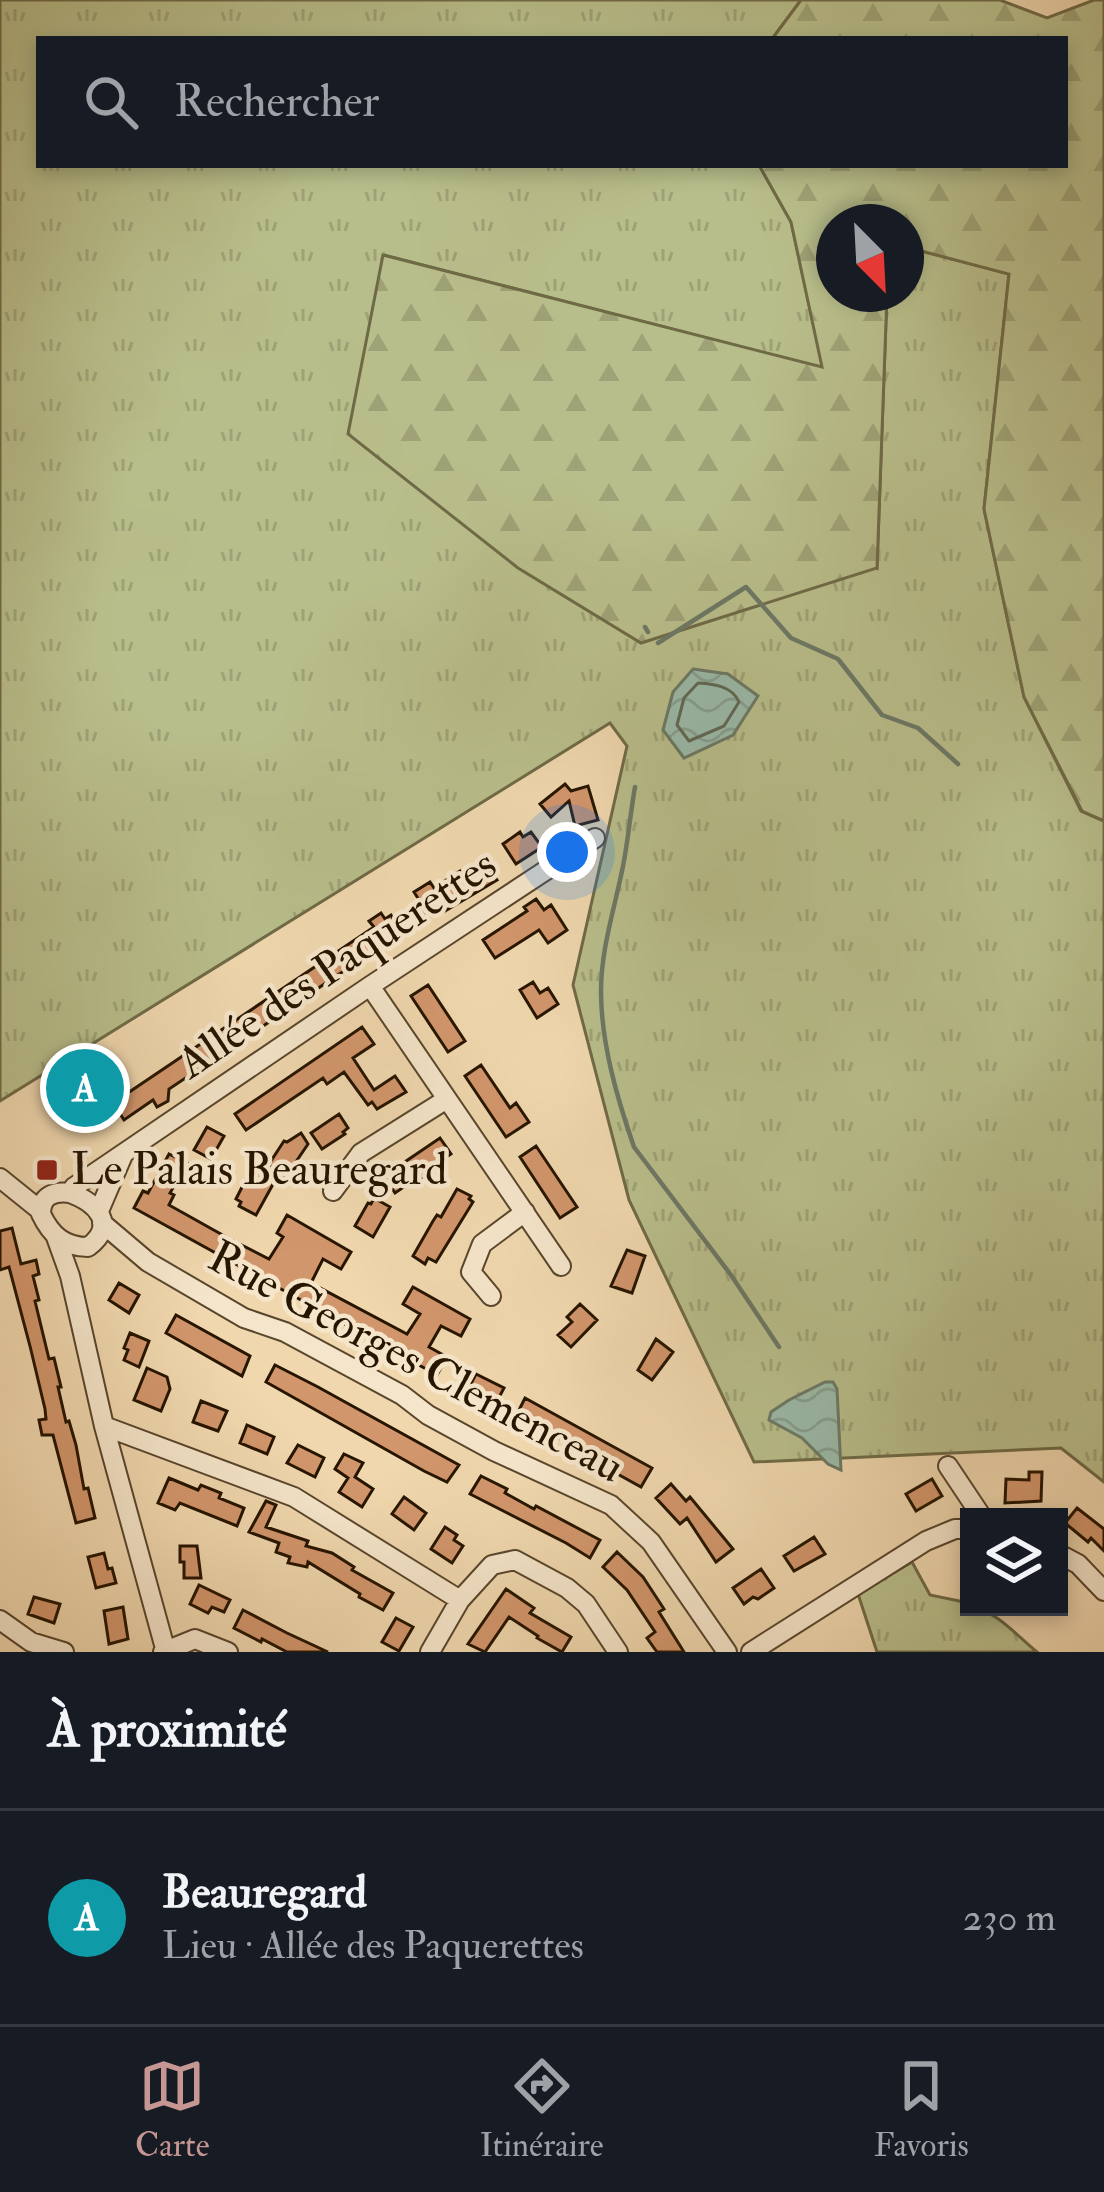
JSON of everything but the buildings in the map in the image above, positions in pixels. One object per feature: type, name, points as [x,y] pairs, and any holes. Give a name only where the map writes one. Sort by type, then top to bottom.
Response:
[{"type":"street","name":"Allée des Paquerettes","points":[[70,1193],[370,986],[596,838]]},
{"type":"street","points":[[370,986],[561,1266]]},
{"type":"street","points":[[333,1191],[361,1153],[447,1099]]},
{"type":"street","points":[[70,1276],[103,1229],[100,1217],[123,1155]]},
{"type":"street","points":[[0,1178],[44,1204],[70,1276],[164,1652],[195,1639],[228,1652]]},
{"type":"street","points":[[44,1204],[53,1194],[70,1193]]},
{"type":"street","name":"Rue Georges Clemenceau","points":[[70,1193],[91,1202],[100,1217],[148,1262],[244,1318],[285,1332],[494,1451],[611,1505],[651,1542],[727,1652]]},
{"type":"street","points":[[491,1296],[471,1272],[482,1244],[525,1212]]},
{"type":"street","name":"Rue Georges Clemenceau","points":[[56,1237],[71,1246],[148,1262]]},
{"type":"street","points":[[104,1426],[294,1497],[460,1600]]},
{"type":"street","points":[[948,1466],[976,1508]]},
{"type":"street","points":[[751,1652],[926,1541],[960,1529]]},
{"type":"street","points":[[1068,1559],[1104,1591]]},
{"type":"street","points":[[430,1652],[460,1600],[492,1565],[515,1560],[586,1604],[618,1652]]},
{"type":"street","points":[[0,1620],[31,1642],[64,1652]]},
{"type":"green space","points":[[0,0],[801,0],[774,36],[36,36],[36,168],[761,168],[791,222],[823,368],[384,255],[877,568],[886,312],[924,312],[924,252],[1009,274],[984,509],[1024,697],[1081,811],[1104,821],[1104,1482],[1061,1448],[754,1462],[629,1200],[573,985],[627,746],[610,723],[0,1101]]},
{"type":"green space","points":[[801,0],[1000,0],[1047,18],[1104,0],[1104,821],[1082,811],[1024,697],[984,509],[1009,274],[924,252],[924,204],[816,204],[816,312],[886,312],[877,568],[641,643],[518,568],[348,434],[383,255],[822,367],[791,222],[761,168],[1068,168],[1068,36],[774,36]]},
{"type":"green space","points":[[912,1562],[930,1595],[960,1601],[960,1616],[993,1616],[1037,1652],[877,1652],[858,1594]]},
{"type":"water","points":[[693,669],[728,674],[758,696],[733,735],[684,758],[663,730],[673,692]]},
{"type":"water","points":[[833,1382],[837,1389],[841,1470],[828,1464],[802,1438],[769,1420],[771,1412]]},
{"type":"waterway","points":[[658,643],[746,587],[791,638],[838,659],[882,715],[918,728],[958,764]]},
{"type":"waterway","points":[[645,627],[648,632]]},
{"type":"waterway","points":[[635,787],[602,976],[604,1030],[616,1090],[634,1147],[779,1347]]},
{"type":"place","name":"Beauregard","points":[[85,1088]]},
{"type":"place","name":"Le Palais Beauregard","points":[[47,1170]]}]
